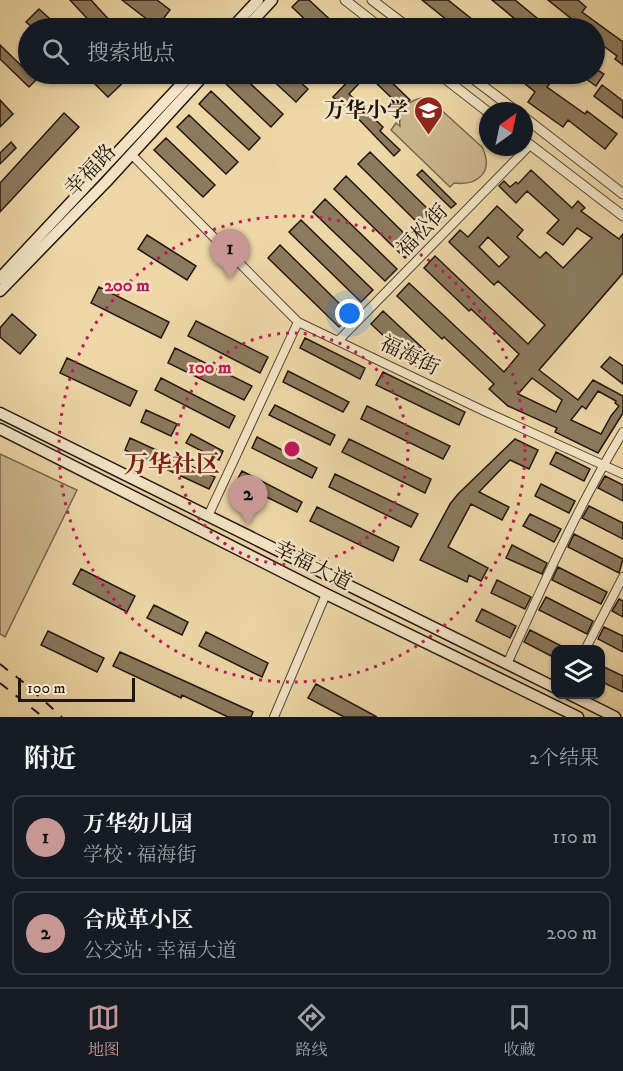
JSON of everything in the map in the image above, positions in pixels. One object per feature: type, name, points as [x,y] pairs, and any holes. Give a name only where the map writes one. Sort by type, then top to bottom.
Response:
[{"type":"main road","points":[[241,18],[258,0]]},
{"type":"main road","points":[[255,18],[272,0]]},
{"type":"main road","name":"幸福路","points":[[0,278],[181,84]]},
{"type":"main road","name":"幸福路","points":[[0,291],[132,155],[196,84]]},
{"type":"main road","name":"幸福大道","points":[[0,413],[551,686]]},
{"type":"main road","name":"幸福大道","points":[[0,429],[326,594],[578,717]]},
{"type":"main road","points":[[579,699],[615,717]]},
{"type":"street","points":[[345,0],[368,18]]},
{"type":"street","points":[[372,0],[396,18]]},
{"type":"street","points":[[452,84],[479,105]]},
{"type":"street","points":[[480,84],[504,102]]},
{"type":"street","points":[[533,124],[623,194]]},
{"type":"street","points":[[533,148],[623,216]]},
{"type":"street","name":"福海街","points":[[132,155],[298,322],[484,411],[623,474]]},
{"type":"street","name":"福松街","points":[[338,341],[515,156]]},
{"type":"street","points":[[208,516],[298,322]]},
{"type":"street","points":[[507,664],[564,540],[623,432]]},
{"type":"street","points":[[588,645],[623,577]]},
{"type":"street","points":[[274,717],[326,594]]},
{"type":"shaded area","points":[[422,98],[438,107],[479,144],[479,156],[485,156],[486,163],[482,175],[471,182],[454,183],[450,187],[391,130],[396,123],[400,126],[402,111],[412,101]]},
{"type":"shaded area","points":[[0,454],[77,490],[5,637],[0,634]]},
{"type":"building","points":[[70,0],[91,0],[107,18],[87,18]]},
{"type":"building","points":[[122,0],[157,0],[170,10],[164,18],[145,18]]},
{"type":"building","points":[[299,0],[309,0],[328,18],[304,18],[292,7]]},
{"type":"building","points":[[422,0],[448,0],[470,18],[444,18]]},
{"type":"building","points":[[492,0],[515,0],[537,18],[514,18]]},
{"type":"building","points":[[548,0],[578,0],[586,7],[582,12],[590,18],[570,18]]},
{"type":"building","points":[[39,9],[49,18],[30,18]]},
{"type":"building","points":[[605,29],[623,42],[623,65],[615,59],[617,56],[605,47]]},
{"type":"building","points":[[0,45],[18,62],[18,76],[0,59]]},
{"type":"building","points":[[95,84],[122,84],[108,97]]},
{"type":"building","points":[[226,84],[251,84],[283,114],[271,127]]},
{"type":"building","points":[[277,84],[302,84],[308,89],[296,102]]},
{"type":"building","points":[[345,84],[358,84],[349,94],[383,127],[380,131],[400,150],[394,156],[347,107],[345,109],[333,97]]},
{"type":"building","points":[[377,84],[393,84],[410,100],[402,108]]},
{"type":"building","points":[[525,84],[549,84],[547,87],[585,114],[587,111],[617,134],[605,149],[568,120],[563,127],[533,106],[533,102],[528,102],[535,92]]},
{"type":"building","points":[[602,85],[623,101],[623,118],[594,96]]},
{"type":"building","points":[[211,91],[260,138],[249,150],[199,104]]},
{"type":"building","points":[[0,100],[13,114],[0,127]]},
{"type":"building","points":[[64,113],[79,127],[0,212],[0,183]]},
{"type":"building","points":[[189,115],[238,162],[226,174],[177,127]]},
{"type":"building","points":[[166,138],[215,185],[203,197],[154,150]]},
{"type":"building","points":[[11,142],[16,148],[0,164],[0,153]]},
{"type":"building","points":[[370,152],[441,222],[429,234],[358,164]]},
{"type":"building","points":[[422,170],[456,204],[451,208],[417,175]]},
{"type":"building","points":[[531,170],[572,208],[578,201],[585,208],[581,211],[619,239],[623,234],[623,273],[539,370],[578,400],[593,380],[623,396],[623,413],[598,453],[555,432],[557,428],[508,406],[489,389],[494,384],[397,296],[409,283],[504,372],[519,354],[424,268],[435,256],[528,344],[545,325],[498,281],[494,285],[449,242],[460,230],[468,237],[497,206],[523,230],[517,237],[540,258],[546,252],[563,268],[592,238],[577,228],[563,245],[547,233],[559,220],[527,191],[516,203],[499,186],[504,181],[510,187],[516,182],[518,184]],"holes":[[[488,237],[509,257],[499,267],[479,247]],[[532,378],[562,400],[556,412],[518,394]],[[598,391],[616,401],[615,403],[619,406],[601,434],[571,420],[582,406],[586,409]]]},
{"type":"building","points":[[346,176],[417,246],[405,258],[334,189]]},
{"type":"building","points":[[325,199],[397,269],[385,281],[313,212]]},
{"type":"building","points":[[301,220],[373,290],[361,302],[289,232]]},
{"type":"building","points":[[147,235],[196,266],[187,280],[138,249]]},
{"type":"building","points":[[280,245],[351,315],[339,327],[268,258]]},
{"type":"building","points":[[99,287],[169,322],[161,338],[91,303]]},
{"type":"building","points":[[383,311],[429,354],[417,367],[371,324]]},
{"type":"building","points":[[12,314],[36,335],[20,354],[0,337],[0,328]]},
{"type":"building","points":[[196,321],[268,357],[260,373],[188,336]]},
{"type":"building","points":[[305,338],[365,368],[360,379],[300,348]]},
{"type":"building","points":[[175,348],[252,386],[244,400],[168,363]]},
{"type":"building","points":[[610,357],[623,366],[623,384],[601,367]]},
{"type":"building","points":[[67,358],[137,391],[130,406],[60,373]]},
{"type":"building","points":[[288,371],[349,402],[343,412],[283,382]]},
{"type":"building","points":[[383,372],[465,412],[459,425],[376,385]]},
{"type":"building","points":[[161,378],[235,416],[229,428],[155,390]]},
{"type":"building","points":[[275,405],[335,435],[330,445],[269,415]]},
{"type":"building","points":[[367,406],[450,446],[443,459],[361,419]]},
{"type":"building","points":[[146,410],[177,424],[171,436],[141,422]]},
{"type":"building","points":[[191,434],[223,451],[219,460],[186,443]]},
{"type":"building","points":[[257,437],[317,468],[312,478],[252,448]]},
{"type":"building","points":[[130,438],[215,477],[209,489],[125,450]]},
{"type":"building","points":[[349,439],[431,479],[425,493],[342,452]]},
{"type":"building","points":[[515,439],[538,450],[529,469],[510,460],[479,492],[509,507],[502,520],[471,504],[448,547],[488,568],[481,581],[469,575],[467,582],[420,560],[450,504]]},
{"type":"building","points":[[556,452],[590,469],[584,481],[550,464]]},
{"type":"building","points":[[242,471],[302,502],[297,512],[236,482]]},
{"type":"building","points":[[335,474],[418,514],[411,527],[329,487]]},
{"type":"building","points":[[605,476],[623,485],[623,501],[598,488]]},
{"type":"building","points":[[541,484],[575,501],[569,513],[535,496]]},
{"type":"building","points":[[589,506],[623,523],[623,539],[582,518]]},
{"type":"building","points":[[317,507],[399,547],[393,561],[310,521]]},
{"type":"building","points":[[530,514],[561,529],[554,542],[523,526]]},
{"type":"building","points":[[574,534],[623,559],[619,573],[568,547]]},
{"type":"building","points":[[512,545],[547,563],[542,574],[506,558]]},
{"type":"building","points":[[558,567],[607,592],[601,604],[552,580]]},
{"type":"building","points":[[81,569],[135,596],[127,612],[73,584]]},
{"type":"building","points":[[497,580],[531,597],[525,609],[491,593]]},
{"type":"building","points":[[546,597],[593,621],[587,634],[539,610]]},
{"type":"building","points":[[619,599],[623,601],[623,617],[612,611]]},
{"type":"building","points":[[154,605],[188,622],[182,635],[147,618]]},
{"type":"building","points":[[482,609],[516,626],[510,638],[476,621]]},
{"type":"building","points":[[604,627],[623,636],[623,652],[598,639]]},
{"type":"building","points":[[530,630],[559,645],[551,645],[551,656],[524,642]]},
{"type":"building","points":[[48,631],[104,658],[97,672],[41,645]]},
{"type":"building","points":[[206,632],[268,663],[262,677],[199,646]]},
{"type":"building","points":[[120,652],[253,712],[251,717],[228,717],[113,666]]},
{"type":"building","points":[[605,667],[623,676],[623,692],[605,683]]},
{"type":"building","points":[[316,684],[377,717],[344,717],[308,698]]},
{"type":"railway","points":[[0,664],[62,717]]},
{"type":"railway","points":[[0,683],[43,717]]},
{"type":"place","name":"万华小学","points":[[429,136]]},
{"type":"place","name":"万华幼儿园","points":[[230,279]]},
{"type":"place","name":"合成革小区","points":[[248,525]]},
{"type":"district","name":"万华社区","points":[[172,464]]}]
